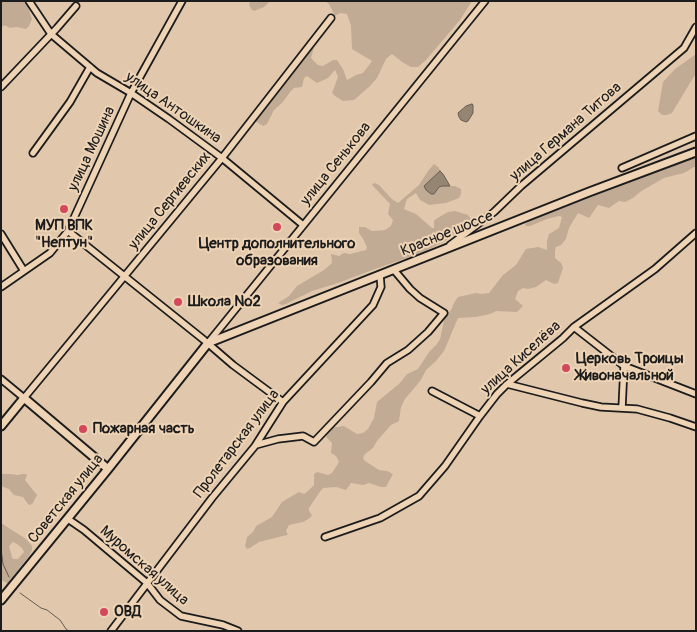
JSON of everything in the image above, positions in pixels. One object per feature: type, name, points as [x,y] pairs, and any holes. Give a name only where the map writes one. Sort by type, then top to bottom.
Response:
[{"type":"main road","name":"Красное шоссе","points":[[208,343],[696,152]]},
{"type":"main road","name":"Советская улица","points":[[1,600],[208,343]]},
{"type":"main road","points":[[1,426],[24,398],[108,469]]},
{"type":"street","name":"улица Антошкина","points":[[29,1],[51,34],[97,73],[169,118],[222,158],[303,225]]},
{"type":"street","name":"улица Мошина","points":[[1,287],[50,253],[68,231],[131,93],[182,1]]},
{"type":"street","name":"улица Сенькова","points":[[208,343],[485,1]]},
{"type":"street","points":[[1,87],[76,6]]},
{"type":"street","name":"улица Сергиевских","points":[[24,398],[222,158],[331,18]]},
{"type":"street","name":"улица Германа Титова","points":[[444,250],[494,212],[521,186],[684,48],[696,27]]},
{"type":"street","points":[[33,153],[70,102],[90,67]]},
{"type":"street","points":[[622,168],[696,136]]},
{"type":"street","points":[[68,231],[233,365],[282,402]]},
{"type":"street","name":"улица Киселёва","points":[[325,537],[380,518],[419,496],[445,466],[480,416],[507,384],[574,327],[655,269],[696,233]]},
{"type":"street","points":[[1,234],[24,271]]},
{"type":"street","points":[[256,445],[278,439],[303,436],[314,442],[387,363],[408,350],[428,332],[444,313],[420,298],[394,270]]},
{"type":"street","name":"Пролетарская улица","points":[[112,631],[212,498],[256,445],[282,402],[373,305],[381,287],[380,275]]},
{"type":"street","points":[[223,324],[225,331],[229,335]]},
{"type":"street","points":[[574,327],[624,366],[696,394]]},
{"type":"street","points":[[622,408],[624,366]]},
{"type":"street","points":[[1,379],[24,398]]},
{"type":"street","points":[[507,384],[602,407],[637,409],[696,427]]},
{"type":"street","points":[[432,391],[480,416]]},
{"type":"street","name":"Муромская улица","points":[[68,519],[84,530],[147,583],[160,600],[181,616],[223,625],[238,631]]},
{"type":"shaded area","points":[[1,1],[23,1],[28,7],[32,19],[26,29],[10,28],[4,25],[1,28]]},
{"type":"shaded area","points":[[251,1],[270,1],[264,7],[254,11],[249,4]]},
{"type":"shaded area","points":[[325,1],[472,1],[460,20],[418,67],[411,67],[392,54],[386,59],[377,78],[370,86],[354,100],[343,101],[332,93],[338,77],[335,70],[328,78],[317,83],[307,76],[304,78],[302,87],[294,88],[291,91],[274,110],[267,124],[263,126],[255,121],[255,119],[310,49],[314,48],[311,58],[318,65],[323,66],[333,60],[337,60],[347,80],[363,73],[372,61],[352,49],[351,26],[347,14],[340,13],[335,16],[329,4]]},
{"type":"shaded area","points":[[696,54],[696,73],[672,113],[662,115],[658,111],[663,82],[675,69]]},
{"type":"shaded area","points":[[472,104],[473,113],[468,121],[461,120],[458,113],[466,106]]},
{"type":"shaded area","points":[[696,156],[696,166],[684,173],[664,178],[625,202],[619,201],[609,208],[598,205],[589,218],[578,213],[569,228],[566,239],[561,245],[556,247],[555,258],[561,263],[563,268],[558,283],[554,284],[546,280],[536,287],[523,288],[518,291],[515,299],[523,306],[517,312],[496,311],[476,317],[458,318],[444,351],[426,370],[421,380],[405,399],[401,407],[399,421],[391,425],[363,458],[379,470],[393,474],[386,487],[369,483],[363,485],[351,483],[346,490],[336,487],[323,488],[309,508],[312,515],[310,518],[303,522],[289,525],[286,531],[288,535],[259,542],[247,549],[245,546],[247,537],[256,526],[272,517],[282,502],[299,492],[304,494],[308,491],[314,485],[314,474],[317,472],[328,475],[332,473],[339,462],[336,456],[331,453],[332,443],[326,437],[330,428],[344,426],[357,434],[363,433],[368,429],[374,418],[377,402],[400,383],[407,374],[418,369],[429,352],[437,344],[440,339],[445,316],[451,310],[458,297],[476,293],[489,293],[503,275],[516,265],[526,249],[538,247],[547,250],[549,234],[559,228],[562,217],[547,219],[530,226],[525,224],[545,212]]},
{"type":"shaded area","points":[[434,164],[440,171],[425,186],[434,194],[439,187],[455,186],[461,189],[459,198],[446,203],[429,205],[420,200],[416,193],[407,199],[404,209],[416,214],[432,228],[434,228],[434,221],[436,219],[448,212],[455,211],[468,215],[471,219],[467,225],[445,241],[424,252],[312,291],[286,304],[278,303],[289,296],[297,286],[332,263],[331,254],[339,256],[344,253],[350,254],[366,250],[367,247],[359,233],[359,227],[365,227],[372,231],[385,230],[391,226],[393,220],[388,214],[390,204],[372,185],[374,183],[379,185],[398,203],[419,185]]},
{"type":"shaded area","points":[[440,171],[450,186],[439,187],[434,194],[431,194],[424,186]]},
{"type":"shaded area","points":[[1,474],[26,474],[25,480],[37,495],[33,503],[28,504],[23,497],[14,495],[9,489],[1,486]]},
{"type":"shaded area","points":[[1,523],[26,539],[32,546],[32,550],[9,584],[1,580]],"holes":[[[13,542],[24,552],[18,559],[13,559],[9,546]]]},
{"type":"waterway","points":[[1,549],[3,564],[9,577]]},
{"type":"waterway","points":[[20,593],[60,620],[69,631]]},
{"type":"place","name":"МУП ВПК \"Нептун\"","points":[[64,209]]},
{"type":"place","name":"Центр дополнительного образования","points":[[277,227]]},
{"type":"place","name":"Школа №2","points":[[178,302]]},
{"type":"place","name":"Церковь Троицы Живоначальной","points":[[566,368]]},
{"type":"place","name":"Пожарная часть","points":[[83,429]]},
{"type":"place","name":"ОВД","points":[[104,612]]}]
